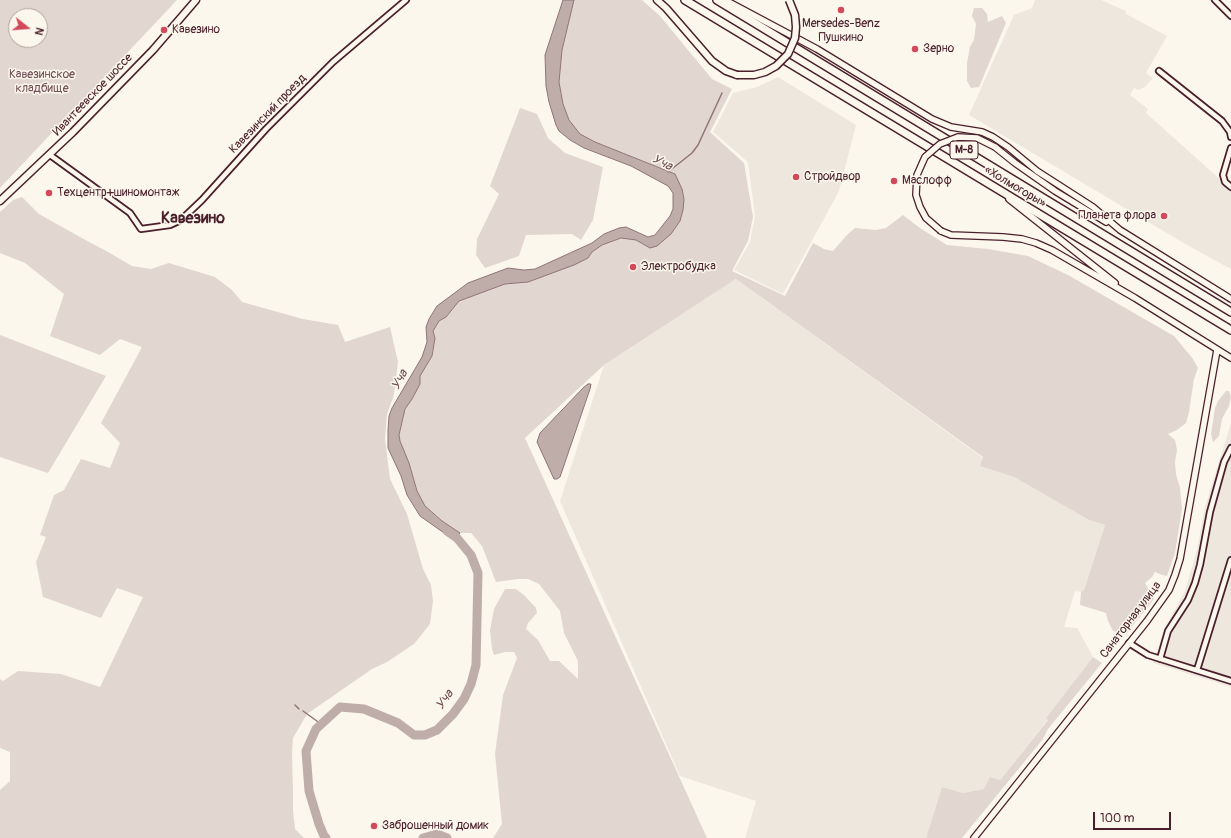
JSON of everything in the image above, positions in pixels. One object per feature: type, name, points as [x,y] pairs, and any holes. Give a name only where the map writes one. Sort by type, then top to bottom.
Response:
[{"type":"highway","name":"«Холмогоры»","points":[[685,0],[1231,330]]},
{"type":"highway","name":"«Холмогоры»","points":[[717,0],[1231,312]]},
{"type":"main road","name":"Ивантеевское шоссе","points":[[0,201],[50,155],[153,50],[196,0]]},
{"type":"main road","points":[[657,0],[666,8],[712,62],[726,71],[737,75],[754,75],[765,72],[776,66],[788,54],[793,44],[796,27],[795,15],[789,0]]},
{"type":"street","name":"Кавезинский проезд","points":[[50,155],[130,213],[141,229],[170,225],[181,220],[202,200],[266,129],[333,62],[406,0]]},
{"type":"street","points":[[725,0],[817,49],[932,119],[951,127],[982,132],[993,137],[1037,171],[1094,207],[1120,230]]},
{"type":"street","points":[[1215,0],[1231,16]]},
{"type":"street","points":[[1159,71],[1222,121],[1230,132],[1231,137]]},
{"type":"street","points":[[1230,298],[1055,191],[995,147],[977,138],[958,138],[940,144],[925,157],[917,175],[916,195],[920,207],[926,218],[941,231],[951,235],[1022,239],[1052,250],[1135,298],[1231,358]]},
{"type":"street","points":[[1231,148],[1223,174],[1225,182],[1231,187]]},
{"type":"street","points":[[988,183],[1135,298]]},
{"type":"street","name":"Санаторная улица","points":[[974,838],[1129,643],[1169,590],[1179,565],[1217,350]]},
{"type":"street","points":[[1160,659],[1168,631],[1188,600],[1195,583],[1215,490],[1224,462],[1231,448]]},
{"type":"street","points":[[1196,670],[1231,560]]},
{"type":"street","points":[[1129,643],[1148,655],[1231,681]]},
{"type":"shaded area","points":[[563,0],[574,0],[562,50],[559,82],[563,104],[569,120],[580,134],[595,142],[675,174],[682,189],[684,199],[683,210],[680,221],[671,234],[657,246],[650,248],[636,240],[621,238],[602,245],[592,252],[588,258],[574,265],[528,282],[505,284],[459,301],[446,317],[439,321],[433,331],[435,338],[432,356],[420,376],[420,384],[405,409],[399,435],[417,491],[425,506],[442,521],[460,533],[454,540],[420,516],[407,495],[401,476],[388,448],[389,416],[392,408],[422,357],[427,342],[426,327],[437,306],[468,283],[508,268],[524,270],[535,269],[592,243],[604,234],[619,228],[626,227],[648,237],[655,235],[670,216],[673,209],[673,193],[668,186],[631,166],[584,148],[570,140],[559,131],[549,102],[546,86],[545,55]]},
{"type":"shaded area","points":[[1035,0],[1101,0],[1126,11],[1126,14],[1167,36],[1146,73],[1153,78],[1146,86],[1139,90],[1134,88],[1130,95],[1148,109],[1146,113],[1231,189],[1231,269],[1187,245],[969,115],[1014,15],[1032,8]]},
{"type":"shaded area","name":"Стройдвор","points":[[778,77],[856,125],[839,191],[783,294],[734,270],[750,242],[755,216],[748,162],[713,132],[733,93],[757,87]]},
{"type":"shaded area","points":[[736,279],[983,458],[981,466],[1014,477],[1089,520],[1105,525],[1084,590],[1081,592],[1075,591],[1064,627],[1077,628],[1093,657],[1046,718],[1048,719],[1000,780],[984,789],[963,793],[942,787],[926,838],[745,838],[756,801],[680,776],[560,501],[604,365]]},
{"type":"shaded area","points":[[588,384],[591,384],[590,389],[560,477],[554,479],[537,442],[540,433]]},
{"type":"shaded area","points":[[1231,423],[1231,687],[1153,663],[1164,630],[1185,591],[1197,550],[1205,507]]},
{"type":"green space","name":"Кавезинское кладбище","points":[[0,0],[177,0],[0,188]]},
{"type":"green space","points":[[574,0],[642,0],[660,16],[712,79],[732,89],[710,132],[744,163],[753,217],[748,241],[732,271],[785,296],[813,243],[824,249],[833,251],[855,228],[876,230],[886,228],[903,215],[947,245],[988,249],[1028,256],[1068,275],[1174,336],[1193,359],[1198,368],[1194,379],[1186,423],[1177,430],[1168,434],[1175,440],[1177,450],[1175,462],[1176,474],[1180,488],[1182,509],[1175,553],[1167,576],[1155,572],[1145,583],[1154,599],[1126,634],[1113,631],[1106,613],[1080,605],[1081,592],[1084,590],[1105,525],[1089,520],[1014,477],[980,466],[983,457],[736,279],[604,365],[525,438],[707,838],[493,838],[502,824],[495,754],[503,695],[517,658],[514,652],[505,652],[494,655],[492,649],[490,630],[494,609],[505,589],[516,589],[536,608],[537,613],[528,623],[526,629],[538,640],[550,661],[559,661],[578,679],[578,661],[564,633],[560,611],[539,584],[528,579],[496,582],[482,546],[471,533],[460,533],[442,521],[425,506],[417,491],[399,435],[405,409],[420,384],[420,376],[432,356],[435,338],[433,331],[439,321],[446,317],[459,301],[505,284],[528,282],[588,258],[592,252],[602,245],[621,238],[636,240],[650,248],[671,234],[680,220],[675,174],[595,142],[580,134],[569,120],[563,104],[559,82],[562,50]]},
{"type":"green space","points":[[974,8],[982,8],[987,14],[988,22],[1002,16],[1006,23],[979,87],[971,88],[967,81],[967,63],[970,47],[974,40],[976,24],[972,16]]},
{"type":"green space","points":[[520,108],[537,114],[548,138],[565,153],[603,167],[593,220],[581,240],[572,234],[526,235],[519,256],[485,268],[476,255],[477,239],[499,194],[490,186]]},
{"type":"green space","points":[[22,197],[39,214],[132,266],[151,269],[169,263],[215,277],[232,290],[242,302],[303,319],[338,325],[345,342],[390,327],[398,362],[394,395],[387,414],[385,439],[390,479],[407,514],[423,569],[431,585],[433,601],[430,624],[414,644],[387,662],[372,669],[307,714],[293,738],[292,753],[293,811],[295,829],[304,838],[0,838],[0,790],[10,781],[10,752],[0,748],[0,679],[3,681],[18,671],[61,674],[100,687],[143,597],[117,588],[101,618],[43,597],[36,562],[46,537],[40,535],[54,495],[64,490],[81,459],[110,468],[120,443],[101,423],[142,347],[120,339],[100,355],[50,336],[64,294],[25,263],[0,253],[0,212],[13,200]]},
{"type":"green space","points":[[0,335],[106,376],[48,473],[0,457]]},
{"type":"green space","points":[[1226,391],[1229,391],[1231,397],[1229,406],[1222,419],[1219,436],[1213,442],[1211,434],[1215,408],[1218,401]]},
{"type":"green space","points":[[1093,657],[1102,663],[1048,729],[1043,739],[962,838],[926,838],[942,787],[963,793],[984,789],[990,777],[1000,780],[1048,720],[1046,718]]},
{"type":"waterway","points":[[668,172],[692,153],[698,145],[722,93]]},
{"type":"waterway","name":"Уча","points":[[326,838],[319,824],[309,791],[306,751],[316,729],[340,707],[364,709],[398,723],[414,735],[425,735],[437,730],[453,714],[464,699],[471,684],[476,665],[478,573],[471,555],[457,538],[447,531]]},
{"type":"waterway","points":[[295,705],[299,709]]},
{"type":"waterway","points":[[303,711],[321,724]]},
{"type":"waterway","name":"Уча","points":[[423,838],[437,834],[447,838]]},
{"type":"place","name":"Mersedes-Benz Пушкино","points":[[841,10]]},
{"type":"place","name":"Кавезино","points":[[164,30]]},
{"type":"place","name":"Зерно","points":[[915,49]]},
{"type":"place","name":"Стройдвор","points":[[796,177]]},
{"type":"place","name":"Маслофф","points":[[894,181]]},
{"type":"place","name":"Техцентр+шиномонтаж","points":[[49,193]]},
{"type":"place","name":"Планета флора","points":[[1164,216]]},
{"type":"place","name":"Электробудка","points":[[633,267]]},
{"type":"place","name":"Заброшенный домик","points":[[374,826]]},
{"type":"district","name":"Кавезино","points":[[193,219]]}]
